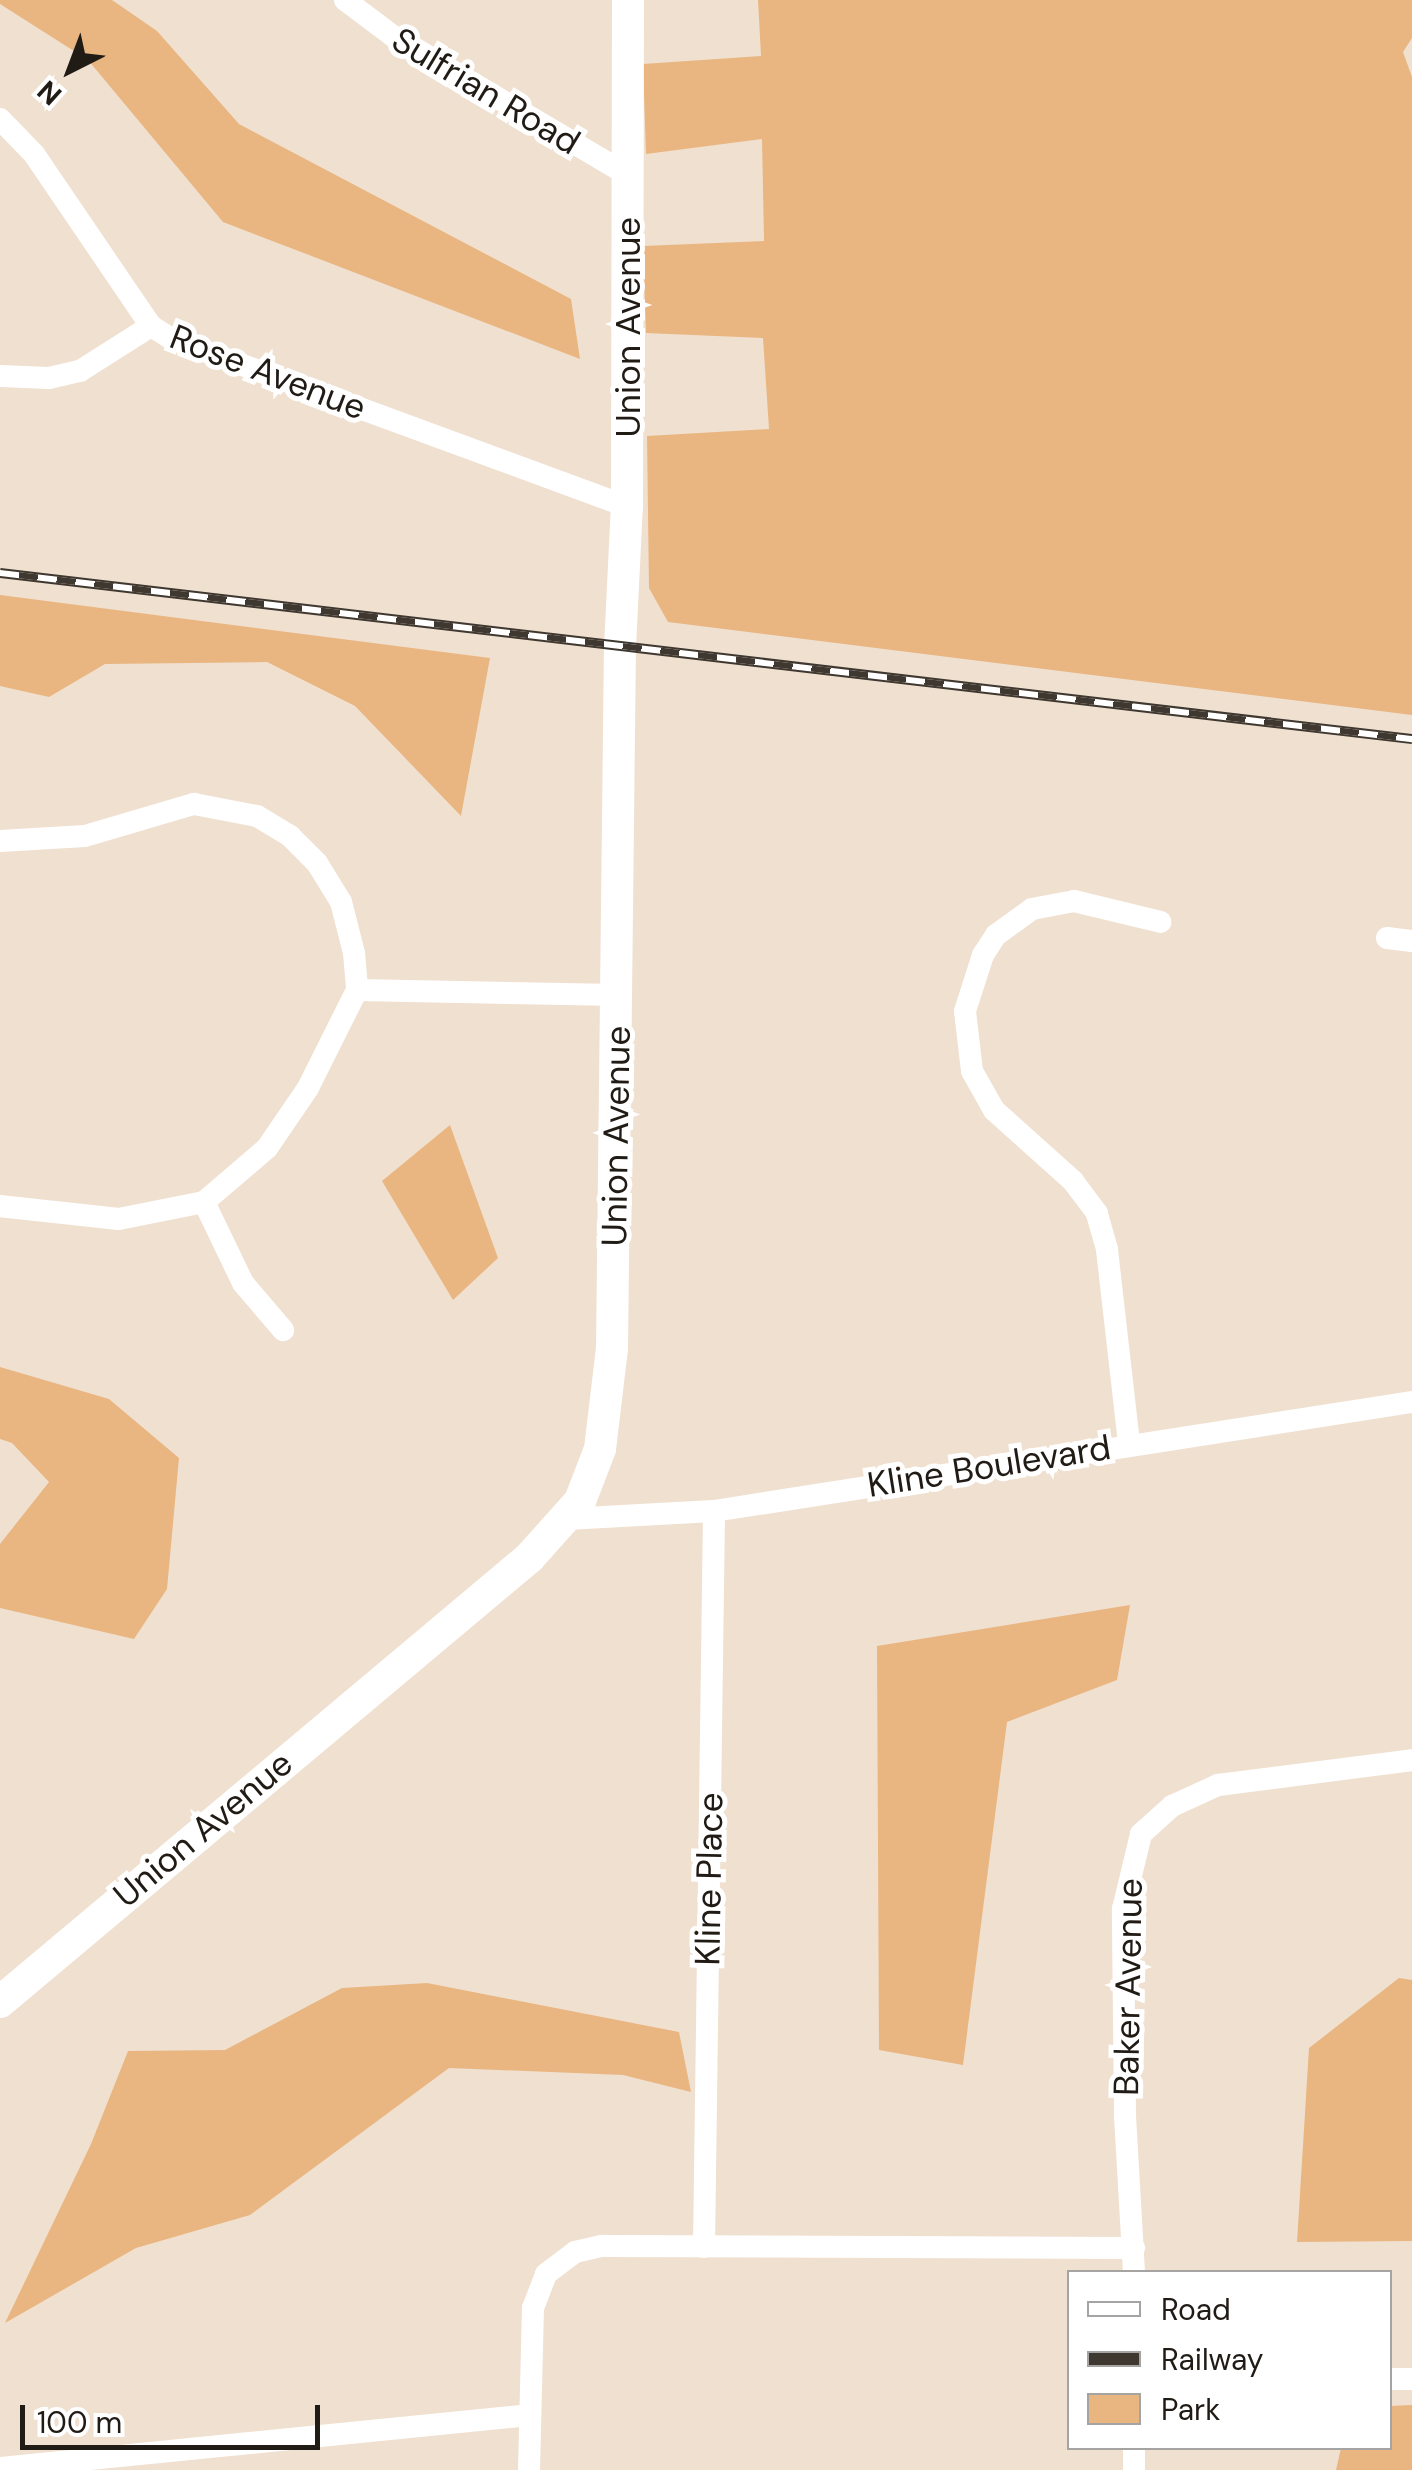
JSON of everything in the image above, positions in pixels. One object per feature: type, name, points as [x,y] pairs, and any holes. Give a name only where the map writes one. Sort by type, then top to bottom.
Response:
[{"type":"main road","name":"Union Avenue","points":[[0,2002],[510,1576],[566,1519],[591,1476],[610,1391],[620,647],[627,506],[628,0]]},
{"type":"street","name":"Sulfrian Road","points":[[345,0],[392,36],[630,176]]},
{"type":"street","name":"Rose Avenue","points":[[0,119],[34,154],[151,326],[172,339],[627,506]]},
{"type":"street","points":[[0,376],[50,378],[80,372],[151,326]]},
{"type":"street","points":[[0,841],[84,836],[194,804],[256,816],[290,836],[317,863],[340,902],[354,953],[357,990],[308,1088],[267,1148],[204,1202],[120,1219],[0,1206]]},
{"type":"street","points":[[1129,1443],[1106,1249],[1097,1212],[1073,1182],[994,1110],[972,1070],[965,1012],[983,955],[996,936],[1032,910],[1082,901],[1161,922]]},
{"type":"street","points":[[1387,938],[1412,941]]},
{"type":"street","points":[[357,990],[618,995]]},
{"type":"street","points":[[204,1202],[243,1283],[283,1330]]},
{"type":"street","name":"Kline Boulevard","points":[[566,1519],[714,1511],[1129,1443],[1412,1402]]},
{"type":"street","name":"Kline Place","points":[[704,2246],[714,1511]]},
{"type":"street","name":"Baker Avenue","points":[[1134,2270],[1125,2115],[1126,1883],[1141,1834],[1160,1816],[1218,1784],[1412,1760]]},
{"type":"street","points":[[529,2470],[536,2297],[546,2274],[575,2252],[602,2246],[1134,2248]]},
{"type":"street","points":[[0,2468],[530,2415]]},
{"type":"green space","points":[[0,0],[112,0],[157,31],[239,124],[571,299],[580,359],[223,222],[88,60],[0,4]]},
{"type":"green space","points":[[758,0],[1412,0],[1412,38],[1403,52],[1412,77],[1412,715],[668,622],[649,588],[647,436],[769,429],[763,338],[646,333],[643,246],[764,241],[762,139],[646,154],[643,64],[761,56]]},
{"type":"green space","points":[[0,595],[490,658],[461,816],[355,706],[267,662],[105,664],[49,697],[0,686]]},
{"type":"green space","points":[[450,1125],[498,1258],[453,1300],[382,1181]]},
{"type":"green space","points":[[0,1367],[109,1399],[179,1458],[167,1589],[134,1639],[0,1608],[0,1544],[49,1482],[12,1443],[0,1439]]},
{"type":"green space","points":[[1130,1605],[1117,1680],[1007,1722],[963,2065],[879,2050],[877,1646]]},
{"type":"green space","points":[[1399,1978],[1412,1980],[1412,2241],[1297,2242],[1309,2048]]},
{"type":"green space","points":[[427,1983],[679,2032],[691,2092],[623,2075],[449,2068],[250,2215],[136,2248],[5,2323],[91,2144],[128,2051],[225,2050],[342,1988]]},
{"type":"green space","points":[[1412,2405],[1412,2470],[1336,2470],[1341,2450],[1392,2450],[1392,2406]]},
{"type":"railway","points":[[0,573],[1412,739]]}]
